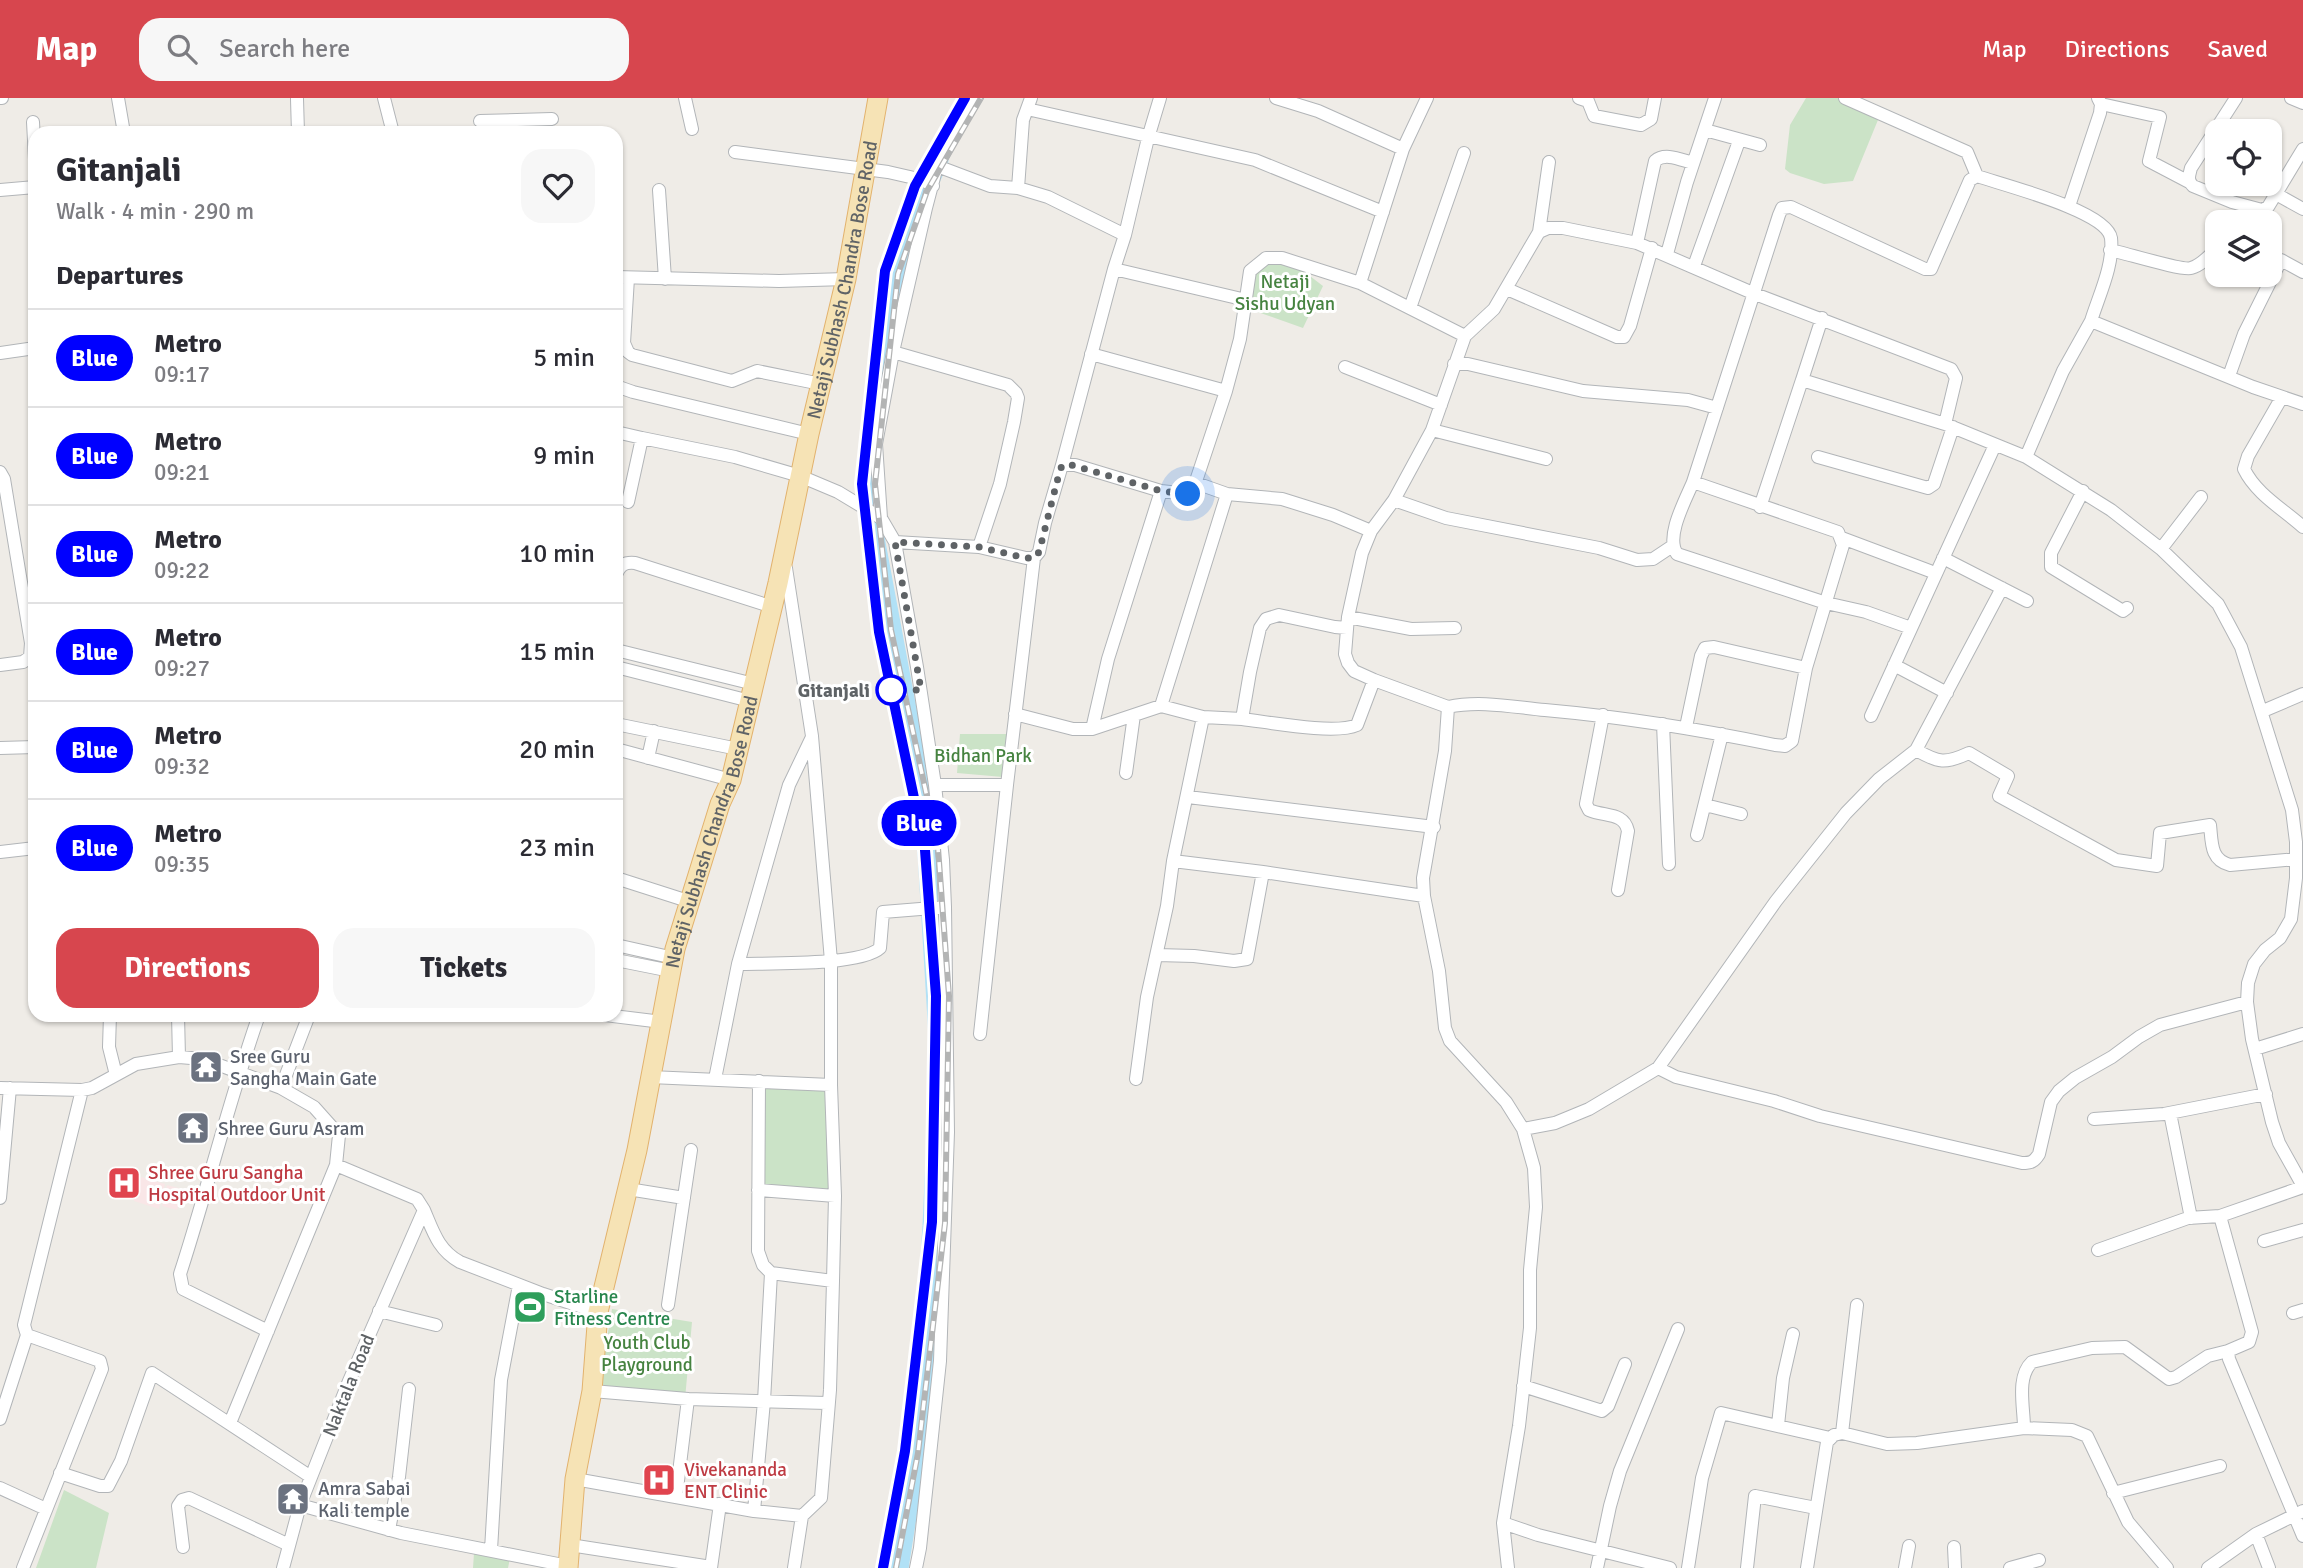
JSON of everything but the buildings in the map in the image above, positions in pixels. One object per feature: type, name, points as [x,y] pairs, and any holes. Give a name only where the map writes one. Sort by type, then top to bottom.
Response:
[{"type":"main road","name":"Netaji Subhash Chandra Bose Road","points":[[568,1567],[575,1479],[592,1391],[598,1312],[628,1189],[672,965],[720,804],[731,780],[773,607],[809,434],[846,279],[878,98]]},
{"type":"street","points":[[118,98],[123,126]]},
{"type":"street","points":[[384,98],[391,126]]},
{"type":"street","points":[[685,98],[692,129]]},
{"type":"street","points":[[879,517],[876,444],[893,352],[937,166],[975,98]]},
{"type":"street","points":[[980,1034],[1034,558],[1039,552],[1160,98]]},
{"type":"street","points":[[1276,98],[1318,111],[1403,149]]},
{"type":"street","points":[[1360,283],[1403,149],[1427,98]]},
{"type":"street","points":[[1580,98],[1588,101],[1594,116],[1641,125],[1651,119],[1655,98]]},
{"type":"street","points":[[1667,254],[1715,98]]},
{"type":"street","points":[[1845,98],[1967,152],[1977,176]]},
{"type":"street","points":[[2189,182],[2191,168],[2235,98]]},
{"type":"street","points":[[2291,98],[2303,103]]},
{"type":"street","points":[[297,99],[298,126]]},
{"type":"street","points":[[2069,206],[2100,101],[2160,117],[2148,161],[2193,186],[2247,210]]},
{"type":"street","points":[[1018,188],[1023,120],[1029,103],[1148,138],[1255,160],[1383,212]]},
{"type":"street","points":[[510,126],[552,119]]},
{"type":"street","points":[[480,121],[500,126]]},
{"type":"street","points":[[33,122],[33,126]]},
{"type":"street","points":[[1705,130],[1760,145]]},
{"type":"street","points":[[1694,266],[1739,141]]},
{"type":"street","points":[[2282,184],[2303,149]]},
{"type":"street","points":[[735,152],[864,168],[923,180],[933,186]]},
{"type":"street","points":[[1410,308],[1464,153]]},
{"type":"street","points":[[1637,243],[1654,161],[1666,156],[1693,163]]},
{"type":"street","points":[[1549,162],[1539,232],[1494,309],[1465,336],[1432,430],[1394,500],[1371,531],[1357,570],[1348,622],[1345,654],[1348,663],[1354,671],[1374,680],[1448,707],[1477,703],[1603,715],[1686,727],[1785,746],[1792,741],[1806,668],[1843,545],[1842,538],[1838,532],[1693,482]]},
{"type":"street","points":[[937,166],[990,186],[1018,188],[1048,197],[1125,235]]},
{"type":"street","points":[[1911,628],[1676,554],[1671,547],[1672,537],[1693,482],[1782,208],[1791,207],[1931,270],[1970,180],[1977,176],[2069,206],[2101,222],[2108,229],[2110,259],[2091,321],[2063,370],[2025,457]]},
{"type":"street","points":[[0,190],[28,188]]},
{"type":"street","points":[[659,190],[665,279]]},
{"type":"street","points":[[2280,196],[2303,209]]},
{"type":"street","points":[[1539,232],[1548,228],[1563,228],[1652,248],[1755,293],[1951,369],[1956,377],[1949,426],[1934,484],[1928,488],[1818,457]]},
{"type":"street","points":[[1507,289],[1596,329],[1623,337],[1630,326],[1652,248]]},
{"type":"street","points":[[2110,250],[2183,269],[2197,266],[2205,259]]},
{"type":"street","points":[[1062,466],[1075,466],[1161,491],[1188,494],[1196,483],[1226,391],[1240,339],[1247,281],[1251,271],[1266,258],[1282,258],[1360,283],[1465,336]]},
{"type":"street","points":[[2282,261],[2303,272]]},
{"type":"street","points":[[1114,269],[1246,300]]},
{"type":"street","points":[[623,277],[779,281],[846,279]]},
{"type":"street","points":[[2229,376],[2263,287]]},
{"type":"street","points":[[623,310],[624,343],[632,355],[732,380],[757,370],[821,384]]},
{"type":"street","points":[[1760,507],[1822,318]]},
{"type":"street","points":[[2091,321],[2303,404]]},
{"type":"street","points":[[0,353],[28,349]]},
{"type":"street","points":[[893,352],[1008,385],[1016,393],[1018,398],[1014,422],[1000,484],[979,547]]},
{"type":"street","points":[[1091,354],[1226,391]]},
{"type":"street","points":[[1454,364],[1468,364],[1583,391],[1688,400],[1717,408]]},
{"type":"street","points":[[1345,367],[1441,405]]},
{"type":"street","points":[[1802,380],[1949,426],[2025,457],[2111,510],[2161,550],[2218,604],[2241,647],[2297,810],[2297,919],[2254,964],[2248,983],[2247,1002],[2255,1049],[2279,1143],[2303,1186],[2220,1216],[2191,1218],[2098,1250]]},
{"type":"street","points":[[623,388],[809,434]]},
{"type":"street","points":[[2282,397],[2248,456],[2244,469],[2263,494],[2303,527]]},
{"type":"street","points":[[1432,430],[1546,460]]},
{"type":"street","points":[[623,434],[735,457],[800,476],[838,492],[879,517],[895,542],[935,785],[943,860],[937,907],[948,1132],[941,1334],[916,1568]]},
{"type":"street","points":[[628,502],[642,438]]},
{"type":"street","points":[[1871,716],[1995,445]]},
{"type":"street","points":[[0,472],[4,479],[28,620]]},
{"type":"street","points":[[1196,483],[1227,494],[1282,499],[1333,515],[1371,531]]},
{"type":"street","points":[[1091,729],[1108,659],[1161,491]]},
{"type":"street","points":[[2083,491],[2051,553],[2051,567],[2123,611],[2127,608]]},
{"type":"street","points":[[1161,706],[1227,494]]},
{"type":"street","points":[[2161,550],[2201,497]]},
{"type":"street","points":[[1394,500],[1467,523],[1598,548],[1637,561],[1653,559],[1671,547]]},
{"type":"street","points":[[1842,538],[1930,571]]},
{"type":"street","points":[[895,542],[979,547],[1034,558]]},
{"type":"street","points":[[784,558],[812,736],[831,961],[831,1085],[835,1196],[821,1498],[802,1516],[793,1568]]},
{"type":"street","points":[[1943,558],[2028,601]]},
{"type":"street","points":[[623,564],[635,563],[773,607]]},
{"type":"street","points":[[1523,1129],[1555,1123],[1589,1108],[1658,1068],[1776,901],[1846,813],[1880,779],[1916,750],[2002,588]]},
{"type":"street","points":[[1242,719],[1260,628],[1266,619],[1279,615],[1335,628],[1348,622],[1411,629],[1455,628]]},
{"type":"street","points":[[1686,727],[1705,648],[1714,647],[1806,668]]},
{"type":"street","points":[[623,652],[752,693]]},
{"type":"street","points":[[0,665],[23,662],[28,658]]},
{"type":"street","points":[[1894,665],[1947,692]]},
{"type":"street","points":[[623,668],[752,693]]},
{"type":"street","points":[[1015,714],[1073,729],[1091,729],[1161,706],[1203,717],[1351,728],[1357,725],[1374,680]]},
{"type":"street","points":[[2263,711],[2303,694]]},
{"type":"street","points":[[1448,707],[1445,751],[1434,827],[1423,878],[1439,971],[1445,1028],[1450,1041],[1493,1085],[1523,1129],[1536,1185],[1530,1270],[1530,1328],[1503,1523],[1508,1568]]},
{"type":"street","points":[[1126,773],[1135,715]]},
{"type":"street","points":[[1603,715],[1586,804],[1589,810],[1621,818],[1626,822],[1628,831],[1618,890]]},
{"type":"street","points":[[1136,1079],[1147,997],[1203,717]]},
{"type":"street","points":[[1663,724],[1669,864]]},
{"type":"street","points":[[623,725],[738,749]]},
{"type":"street","points":[[648,758],[654,731]]},
{"type":"street","points":[[1697,835],[1722,734]]},
{"type":"street","points":[[715,1079],[738,964],[789,785],[812,736]]},
{"type":"street","points":[[0,748],[28,747]]},
{"type":"street","points":[[1916,750],[1936,761],[1952,761],[1969,753],[2008,775],[1999,796],[2116,860],[2157,866],[2160,833],[2210,825],[2213,853],[2223,864],[2296,859]]},
{"type":"street","points":[[623,751],[731,780]]},
{"type":"street","points":[[935,785],[1007,785]]},
{"type":"street","points":[[1188,797],[1434,827]]},
{"type":"street","points":[[1705,805],[1741,814]]},
{"type":"street","points":[[0,852],[28,849]]},
{"type":"street","points":[[1173,861],[1424,895]]},
{"type":"street","points":[[1157,956],[1194,956],[1234,961],[1247,959],[1263,872]]},
{"type":"street","points":[[623,880],[691,902]]},
{"type":"street","points":[[738,964],[831,961],[875,953],[880,948],[883,912],[937,907]]},
{"type":"street","points":[[623,948],[672,965]]},
{"type":"street","points":[[623,961],[672,965]]},
{"type":"street","points":[[1658,1068],[1676,1077],[1774,1101],[1819,1116],[2030,1163],[2035,1161],[2039,1154],[2051,1102],[2059,1091],[2075,1078],[2160,1025],[2247,1002]]},
{"type":"street","points":[[623,1017],[662,1022]]},
{"type":"street","points":[[110,1022],[109,1047],[116,1075]]},
{"type":"street","points":[[178,1022],[179,1057]]},
{"type":"street","points":[[257,1022],[239,1073],[209,1183],[180,1274],[180,1282],[183,1289],[268,1331]]},
{"type":"street","points":[[281,1087],[306,1022]]},
{"type":"street","points":[[2255,1049],[2303,1034]]},
{"type":"street","points":[[0,1198],[5,1088],[82,1090],[92,1088],[136,1065],[179,1057],[203,1059],[281,1087],[314,1107],[339,1135],[336,1165],[230,1423]]},
{"type":"street","points":[[650,1077],[831,1085]]},
{"type":"street","points":[[759,1081],[758,1251],[763,1265],[771,1273],[833,1281]]},
{"type":"street","points":[[0,1419],[27,1335],[24,1325],[82,1090]]},
{"type":"street","points":[[2094,1119],[2170,1113],[2266,1094]]},
{"type":"street","points":[[2170,1113],[2191,1218]]},
{"type":"street","points":[[668,1305],[691,1150]]},
{"type":"street","points":[[336,1165],[417,1199],[438,1244],[447,1255],[519,1285],[598,1312]]},
{"type":"street","points":[[628,1189],[684,1198]]},
{"type":"street","points":[[758,1190],[835,1196]]},
{"type":"street","name":"Naktala Road","points":[[283,1568],[311,1476],[424,1210]]},
{"type":"street","points":[[2024,1428],[2022,1379],[2025,1369],[2032,1362],[2092,1348],[2125,1347],[2169,1379],[2208,1356],[2228,1352],[2249,1342],[2252,1332],[2220,1216]]},
{"type":"street","points":[[2264,1241],[2303,1230]]},
{"type":"street","points":[[754,1511],[764,1401],[771,1273]]},
{"type":"street","points":[[491,1550],[501,1380],[519,1285]]},
{"type":"street","points":[[1807,1568],[1827,1442],[1836,1436],[1857,1305]]},
{"type":"street","points":[[379,1311],[436,1325]]},
{"type":"street","points":[[1597,1568],[1620,1471],[1678,1329]]},
{"type":"street","points":[[1778,1425],[1783,1378],[1793,1334]]},
{"type":"street","points":[[23,1568],[102,1369],[100,1361],[27,1335]]},
{"type":"street","points":[[2228,1352],[2235,1375],[2299,1513],[2303,1536]]},
{"type":"street","points":[[1523,1386],[1602,1411],[1608,1406],[1625,1364]]},
{"type":"street","points":[[60,1474],[108,1486],[121,1461],[152,1373],[311,1476]]},
{"type":"street","points":[[389,1530],[399,1477],[409,1389]]},
{"type":"street","points":[[592,1391],[688,1399],[827,1403]]},
{"type":"street","points":[[676,1497],[688,1399]]},
{"type":"street","points":[[1688,1568],[1702,1478],[1721,1413],[1887,1444],[1917,1443],[2024,1428],[2073,1430],[2087,1436],[2128,1522],[2167,1568]]},
{"type":"street","points":[[2113,1493],[2220,1466]]},
{"type":"street","points":[[575,1479],[754,1511],[802,1516]]},
{"type":"street","points":[[0,1488],[46,1509]]},
{"type":"street","points":[[1747,1568],[1755,1496],[1816,1508]]},
{"type":"street","points":[[183,1547],[178,1506],[182,1500],[189,1498],[289,1545]]},
{"type":"street","points":[[570,1545],[711,1568],[720,1504]]},
{"type":"street","points":[[300,1506],[389,1530],[568,1567]]},
{"type":"street","points":[[2208,1568],[2256,1534],[2299,1513]]},
{"type":"street","points":[[1503,1523],[1538,1535],[1670,1568]]},
{"type":"street","points":[[2256,1534],[2269,1568]]},
{"type":"street","points":[[1905,1568],[1909,1546]]},
{"type":"street","points":[[1954,1547],[1955,1568]]},
{"type":"street","points":[[2010,1568],[2039,1560]]},
{"type":"shaded area","name":"Shree Guru Sangha Hospital Outdoor Unit","points":[[115,1166],[139,1173],[133,1200],[107,1193]]},
{"type":"shaded area","points":[[141,1177],[165,1184],[159,1209],[134,1201]]},
{"type":"shaded area","points":[[167,1185],[182,1189],[177,1210],[162,1206]]},
{"type":"shaded area","name":"Vivekananda ENT Clinic","points":[[646,1470],[674,1473],[672,1491],[644,1488]]},
{"type":"green space","points":[[1806,98],[1843,98],[1880,115],[1853,181],[1824,184],[1785,169],[1790,125]]},
{"type":"green space","name":"Netaji Sishu Udyan","points":[[1266,258],[1298,267],[1323,286],[1303,328],[1252,310],[1248,286]]},
{"type":"green space","name":"Bidhan Park","points":[[960,734],[1007,734],[1003,777],[957,773]]},
{"type":"green space","points":[[762,1084],[828,1087],[829,1191],[759,1185]]},
{"type":"green space","name":"Youth Club Playground","points":[[612,1309],[692,1322],[685,1399],[599,1385]]},
{"type":"green space","points":[[64,1490],[109,1513],[96,1568],[36,1568]]},
{"type":"green space","points":[[474,1553],[510,1558],[508,1568],[473,1568]]},
{"type":"waterway","points":[[897,1568],[916,1447],[925,1354],[934,1226],[940,1037],[929,853],[872,532],[871,445],[900,270],[917,205],[937,160]]},
{"type":"railway","points":[[883,1568],[906,1451],[932,1222],[936,996],[925,850],[879,632],[862,484],[885,271],[915,185],[965,98]]},
{"type":"railway","points":[[896,1568],[918,1453],[945,1223],[949,996],[938,848],[891,630],[875,484],[898,274],[927,191],[981,98]]},
{"type":"metro line","name":"Blue","points":[[883,1568],[905,1451],[932,1222],[936,996],[925,850],[879,632],[862,484],[885,271],[915,186],[965,98]]},
{"type":"place","name":"Gitanjali","points":[[891,690]]},
{"type":"place","name":"Sree Guru Sangha Main Gate","points":[[206,1067]]},
{"type":"place","name":"Shree Guru Asram","points":[[193,1128]]},
{"type":"place","name":"Shree Guru Sangha Hospital Outdoor Unit","points":[[124,1183]]},
{"type":"place","name":"Starline Fitness Centre","points":[[530,1307]]},
{"type":"place","name":"Vivekananda ENT Clinic","points":[[659,1480]]},
{"type":"place","name":"Amra Sabai Kali temple","points":[[293,1499]]},
{"type":"route","points":[[891,690],[921,690],[895,542],[979,547],[1034,558],[1039,552],[1060,470],[1068,464],[1135,481],[1161,491],[1188,494]]}]
